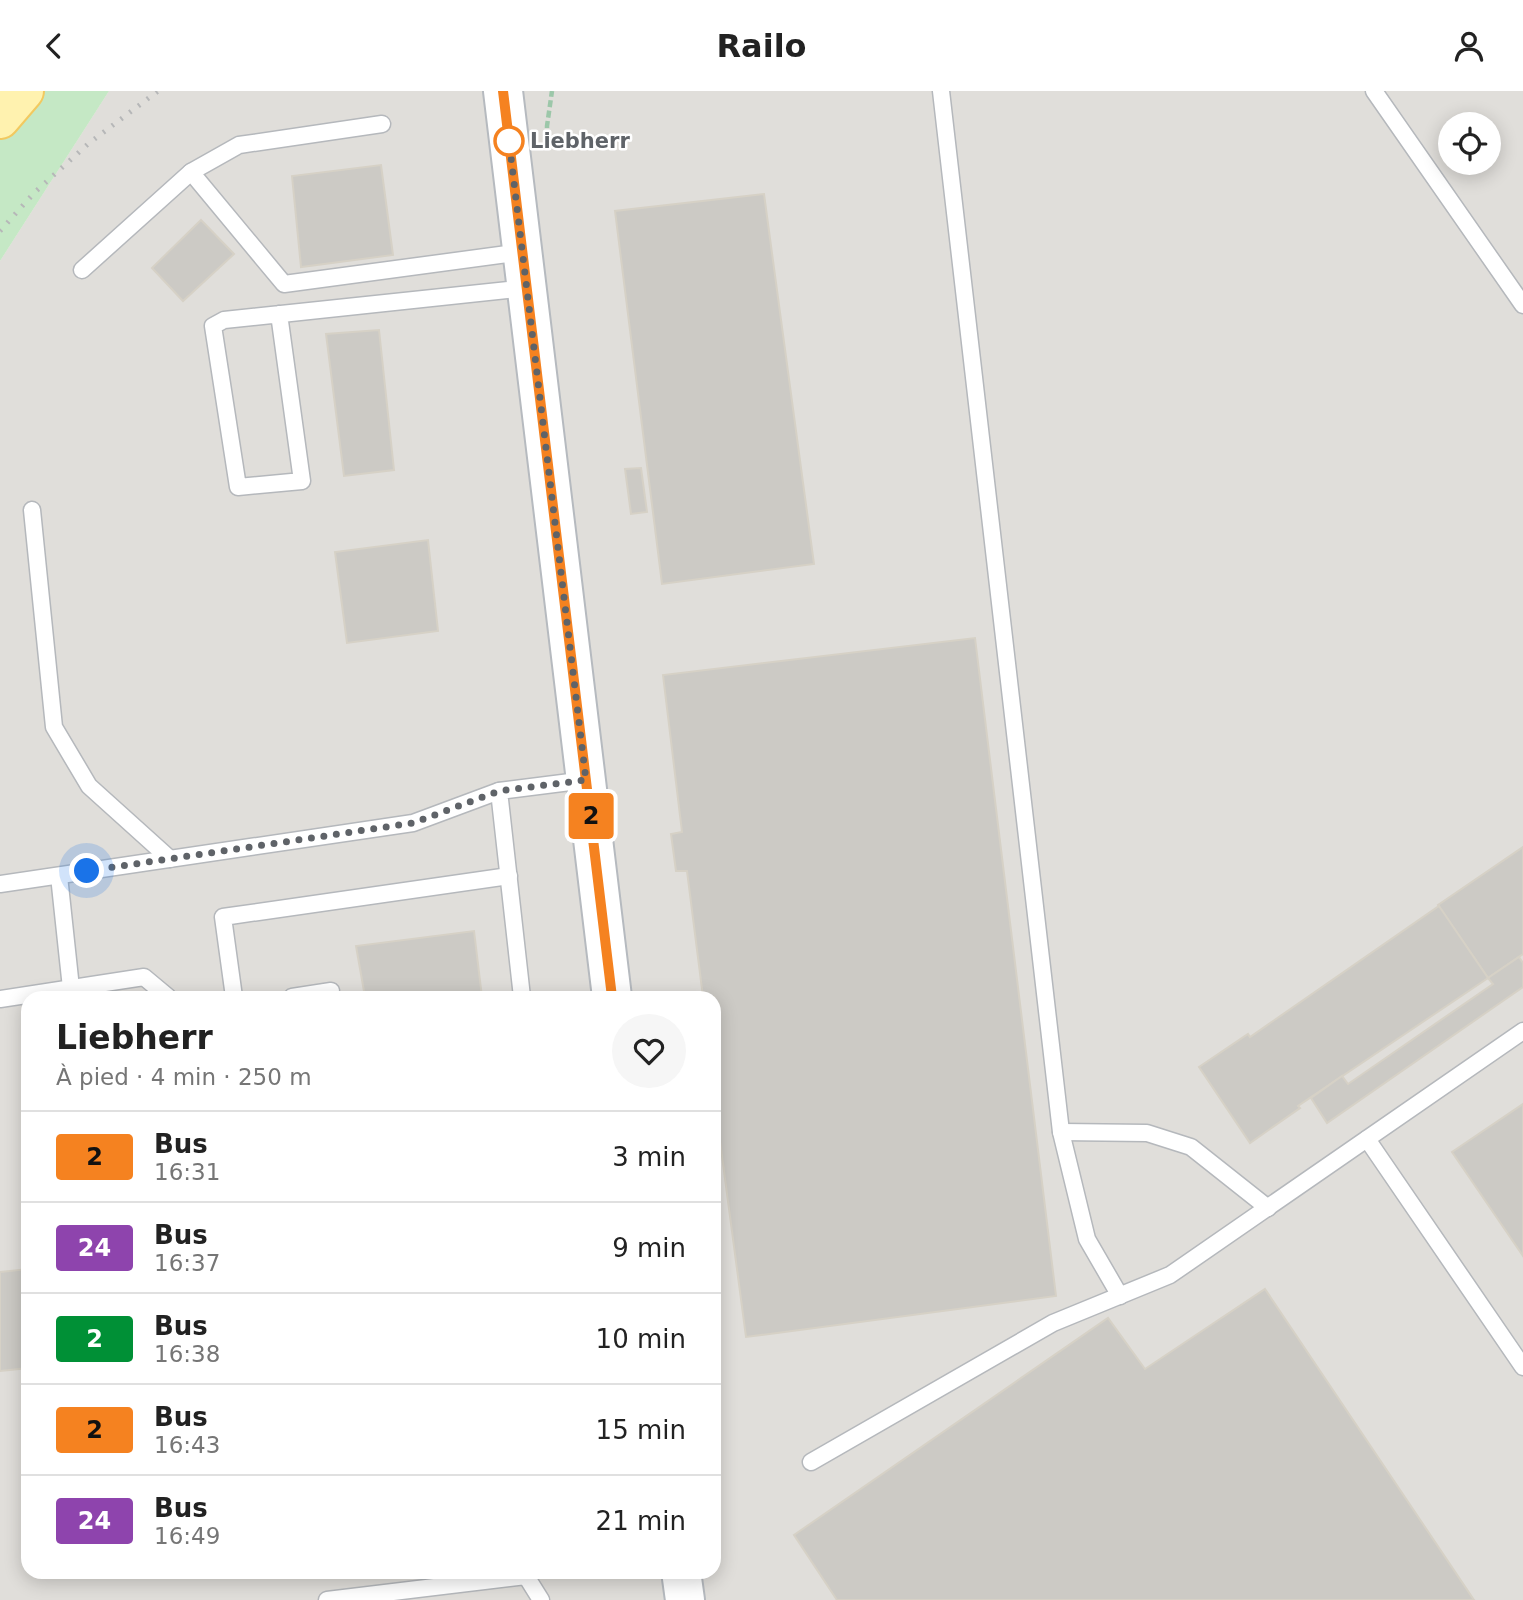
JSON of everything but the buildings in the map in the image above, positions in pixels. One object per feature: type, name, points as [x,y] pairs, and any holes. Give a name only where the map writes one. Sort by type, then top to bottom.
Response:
[{"type":"main road","points":[[0,119],[24,91]]},
{"type":"main road","points":[[503,91],[611,991]]},
{"type":"main road","points":[[682,1579],[685,1600]]},
{"type":"lane","points":[[941,91],[1061,1132],[1087,1239],[1120,1296]]},
{"type":"lane","points":[[1374,91],[1523,305]]},
{"type":"lane","points":[[82,270],[191,172],[239,145],[382,124]]},
{"type":"lane","points":[[191,172],[284,284],[525,270]]},
{"type":"lane","points":[[279,314],[302,481],[238,487],[213,326],[224,320],[279,314],[525,270]]},
{"type":"lane","points":[[32,510],[54,727],[89,786],[170,859]]},
{"type":"lane","points":[[0,884],[413,823],[499,791],[586,780]]},
{"type":"lane","points":[[499,791],[521,991]]},
{"type":"lane","points":[[59,876],[71,988]]},
{"type":"lane","points":[[233,991],[223,917],[509,876]]},
{"type":"lane","points":[[52,991],[144,977],[161,991]]},
{"type":"lane","points":[[0,999],[21,996]]},
{"type":"lane","points":[[811,1462],[1053,1323],[1170,1275],[1523,1031]]},
{"type":"lane","points":[[1061,1132],[1147,1133],[1191,1147],[1268,1208]]},
{"type":"lane","points":[[1367,1139],[1523,1367]]},
{"type":"lane","points":[[327,1600],[501,1579]]},
{"type":"lane","points":[[528,1579],[541,1600]]},
{"type":"shaded area","points":[[109,91],[1523,91],[1523,1600],[0,1600],[0,261]]},
{"type":"green space","points":[[0,91],[109,91],[0,261]]},
{"type":"railway","points":[[0,231],[34,193],[88,144],[158,91]]},
{"type":"bus line","name":"2","points":[[503,91],[611,991]]},
{"type":"place","name":"Liebherr","points":[[509,141]]},
{"type":"route","points":[[87,871],[413,823],[499,791],[586,780],[509,141]]}]
